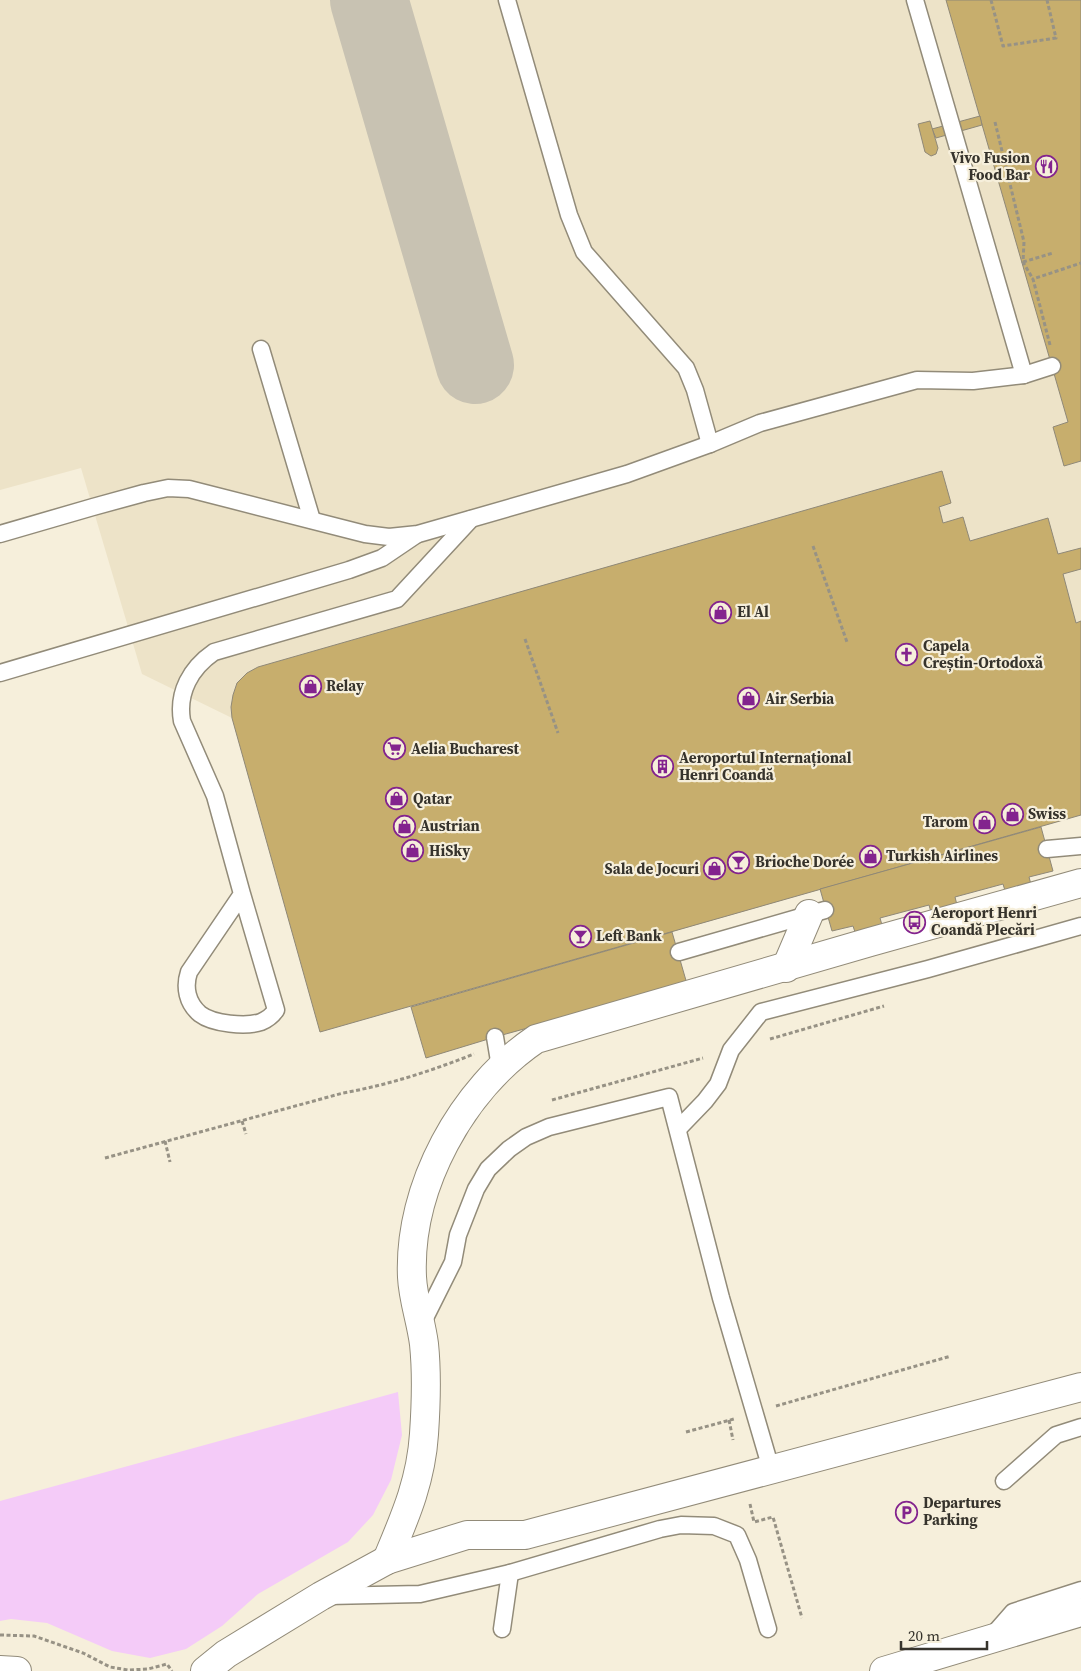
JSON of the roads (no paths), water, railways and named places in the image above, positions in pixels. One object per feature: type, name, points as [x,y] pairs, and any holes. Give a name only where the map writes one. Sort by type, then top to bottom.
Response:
[{"type":"street","points":[[387,1560],[408,1511],[420,1473],[424,1435],[426,1390],[424,1343],[412,1279],[415,1223],[422,1195],[433,1167],[449,1137],[468,1108],[497,1050],[518,1052],[536,1039],[1081,883]]},
{"type":"street","points":[[786,968],[817,912]]},
{"type":"street","points":[[206,1671],[226,1654],[321,1596],[387,1560],[467,1535],[526,1535],[771,1468],[1081,1387]]},
{"type":"street","points":[[884,1671],[1081,1612]]},
{"type":"street","points":[[0,1670],[17,1671]]},
{"type":"lane","points":[[507,0],[569,215],[584,252],[686,368],[695,390],[710,444]]},
{"type":"lane","points":[[915,0],[1024,375]]},
{"type":"lane","points":[[262,349],[312,520]]},
{"type":"lane","points":[[0,534],[93,506],[168,488],[189,489],[365,534],[389,537],[418,534],[628,474],[710,444],[760,423],[917,380],[973,381],[1024,375],[1052,366]]},
{"type":"lane","points":[[242,894],[189,972],[186,982],[187,995],[201,1015],[216,1022],[252,1024],[262,1022],[276,1010],[215,796],[182,721],[180,711],[181,700],[187,681],[200,664],[214,652],[397,599],[472,519]]},
{"type":"lane","points":[[0,673],[349,570],[382,558],[418,534]]},
{"type":"lane","points":[[1047,849],[1081,846]]},
{"type":"lane","points":[[679,952],[817,912]]},
{"type":"lane","points":[[678,1129],[705,1101],[718,1084],[731,1050],[761,1012],[1081,926]]},
{"type":"lane","points":[[420,1327],[453,1262],[458,1235],[476,1189],[488,1169],[509,1149],[526,1137],[549,1128],[669,1097],[721,1298],[771,1468]]},
{"type":"lane","points":[[1004,1481],[1056,1435],[1081,1427]]},
{"type":"lane","points":[[321,1596],[420,1594],[510,1573],[660,1529],[681,1525],[714,1526],[737,1535],[748,1560],[768,1629]]},
{"type":"lane","points":[[502,1629],[510,1573]]},
{"type":"lane","points":[[989,1640],[1013,1612],[1081,1590]]},
{"type":"place","name":"Vivo Fusion Food Bar","points":[[1046,167]]},
{"type":"place","name":"El Al","points":[[721,612]]},
{"type":"place","name":"Capela Creștin-Ortodoxă","points":[[907,655]]},
{"type":"place","name":"Relay","points":[[310,686]]},
{"type":"place","name":"Air Serbia","points":[[749,699]]},
{"type":"place","name":"Aelia Bucharest","points":[[395,749]]},
{"type":"place","name":"Aeroportul Internațional Henri Coandă","points":[[663,767]]},
{"type":"place","name":"Qatar","points":[[397,799]]},
{"type":"place","name":"Swiss","points":[[1012,814]]},
{"type":"place","name":"Tarom","points":[[984,822]]},
{"type":"place","name":"Austrian","points":[[404,826]]},
{"type":"place","name":"HiSky","points":[[413,851]]},
{"type":"place","name":"Turkish Airlines","points":[[870,856]]},
{"type":"place","name":"Brioche Dorée","points":[[739,862]]},
{"type":"place","name":"Sala de Jocuri","points":[[715,869]]},
{"type":"place","name":"Aeroport Henri Coandă Plecări","points":[[915,922]]},
{"type":"place","name":"Left Bank","points":[[580,936]]},
{"type":"place","name":"Departures Parking","points":[[907,1512]]}]
